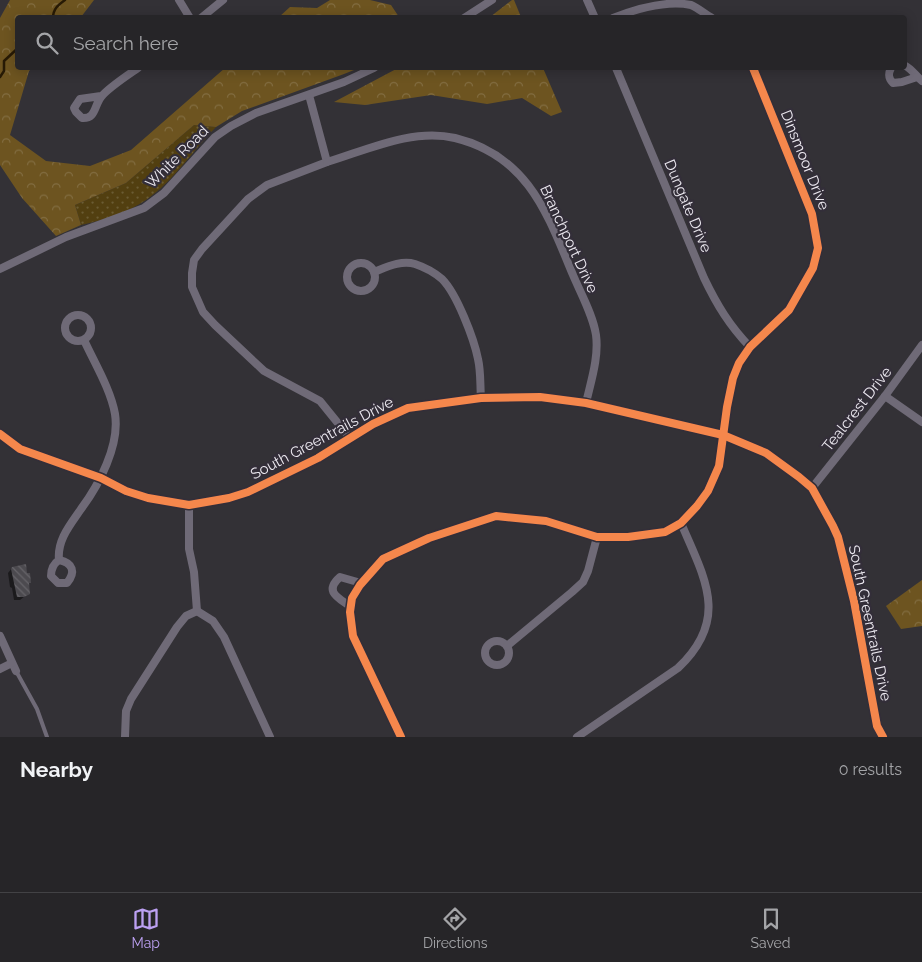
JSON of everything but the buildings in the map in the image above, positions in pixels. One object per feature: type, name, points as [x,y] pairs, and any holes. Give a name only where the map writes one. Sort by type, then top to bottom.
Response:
[{"type":"street","points":[[179,0],[188,15]]},
{"type":"street","points":[[205,15],[223,0]]},
{"type":"street","points":[[469,15],[492,0]]},
{"type":"street","points":[[587,0],[593,15]]},
{"type":"street","points":[[622,15],[652,4],[691,2],[708,15]]},
{"type":"street","points":[[890,70],[888,74],[893,84],[920,79],[907,66]]},
{"type":"street","points":[[101,96],[135,70]]},
{"type":"street","name":"White Road","points":[[0,269],[66,237],[144,208],[164,193],[214,137],[256,113],[344,82],[370,70]]},
{"type":"street","name":"Dungate Drive","points":[[617,70],[704,278],[719,309],[735,331],[750,347]]},
{"type":"street","name":"Dinsmoor Drive","points":[[351,607],[352,598],[361,583],[383,559],[429,538],[496,516],[546,521],[597,537],[628,537],[665,532],[681,524],[697,506],[708,491],[719,466],[733,378],[739,363],[750,347],[789,310],[813,268],[818,248],[812,214],[754,70]]},
{"type":"street","points":[[309,95],[326,162]]},
{"type":"street","name":"Branchport Drive","points":[[350,438],[320,401],[264,371],[203,312],[192,287],[194,260],[248,199],[267,185],[326,162],[417,136],[455,138],[496,154],[515,169],[541,204],[592,322],[597,347],[586,403]]},
{"type":"street","points":[[374,272],[398,264],[414,264],[431,271],[442,280],[452,293],[471,336],[478,360],[481,398]]},
{"type":"street","points":[[59,560],[58,554],[68,526],[101,478],[113,445],[116,428],[115,413],[110,396],[84,340]]},
{"type":"street","name":"Tealcrest Drive","points":[[812,488],[885,396],[922,345]]},
{"type":"street","points":[[885,396],[922,422]]},
{"type":"street","name":"South Greentrails Drive","points":[[0,434],[20,449],[101,478],[126,491],[148,498],[189,505],[229,498],[248,492],[318,458],[373,424],[408,408],[481,398],[540,397],[586,403],[723,435],[766,452],[812,488],[833,526],[838,538],[854,601],[877,726],[881,736]]},
{"type":"street","points":[[189,505],[189,549],[194,572],[197,611]]},
{"type":"street","points":[[576,737],[678,668],[691,656],[700,641],[707,625],[709,611],[708,596],[705,580],[681,524]]},
{"type":"street","points":[[507,646],[582,582],[588,571],[597,537]]},
{"type":"street","points":[[361,583],[340,577],[333,585],[333,594],[351,607],[350,624],[353,636],[401,737]]},
{"type":"street","points":[[125,737],[126,711],[131,699],[177,627],[186,616],[197,611]]},
{"type":"street","points":[[197,611],[213,621],[224,637],[270,737]]},
{"type":"street","points":[[0,636],[14,667],[0,669]]},
{"type":"lane","points":[[14,667],[37,709],[47,737]]},
{"type":"shaded area","points":[[194,125],[216,127],[166,184],[139,205],[107,218],[81,225],[75,205],[126,183]]},
{"type":"green space","points":[[10,0],[94,0],[83,15],[15,15],[15,70],[30,70],[10,135],[46,161],[90,166],[131,150],[223,70],[354,70],[242,111],[216,127],[194,125],[126,183],[75,205],[81,225],[56,236],[22,198],[0,165],[0,18]]},
{"type":"green space","points":[[330,0],[370,0],[391,5],[398,15],[281,15],[290,7],[317,8]]},
{"type":"green space","points":[[514,0],[520,15],[493,15]]},
{"type":"green space","points":[[394,70],[544,70],[562,112],[551,116],[522,98],[487,104],[431,95],[365,105],[334,102]]},
{"type":"green space","points":[[922,580],[922,626],[901,629],[886,606]]},
{"type":"waterway","points":[[54,15],[56,8],[65,0]]},
{"type":"waterway","points":[[0,77],[4,71],[4,61],[15,51]]},
{"type":"cycle path","points":[[401,737],[353,636],[350,612],[352,598],[360,585],[383,559],[429,538],[496,516],[546,521],[597,537],[628,537],[665,532],[681,523],[708,491],[719,466],[727,407],[733,378],[739,363],[750,347],[789,310],[813,268],[818,248],[812,214],[754,70]]},
{"type":"cycle path","points":[[0,434],[20,449],[101,478],[126,491],[148,498],[189,505],[229,498],[248,492],[318,458],[373,424],[408,408],[481,398],[540,397],[586,403],[723,435],[766,453],[799,477],[812,488],[833,526],[838,537],[854,601],[877,726],[883,737]]}]
